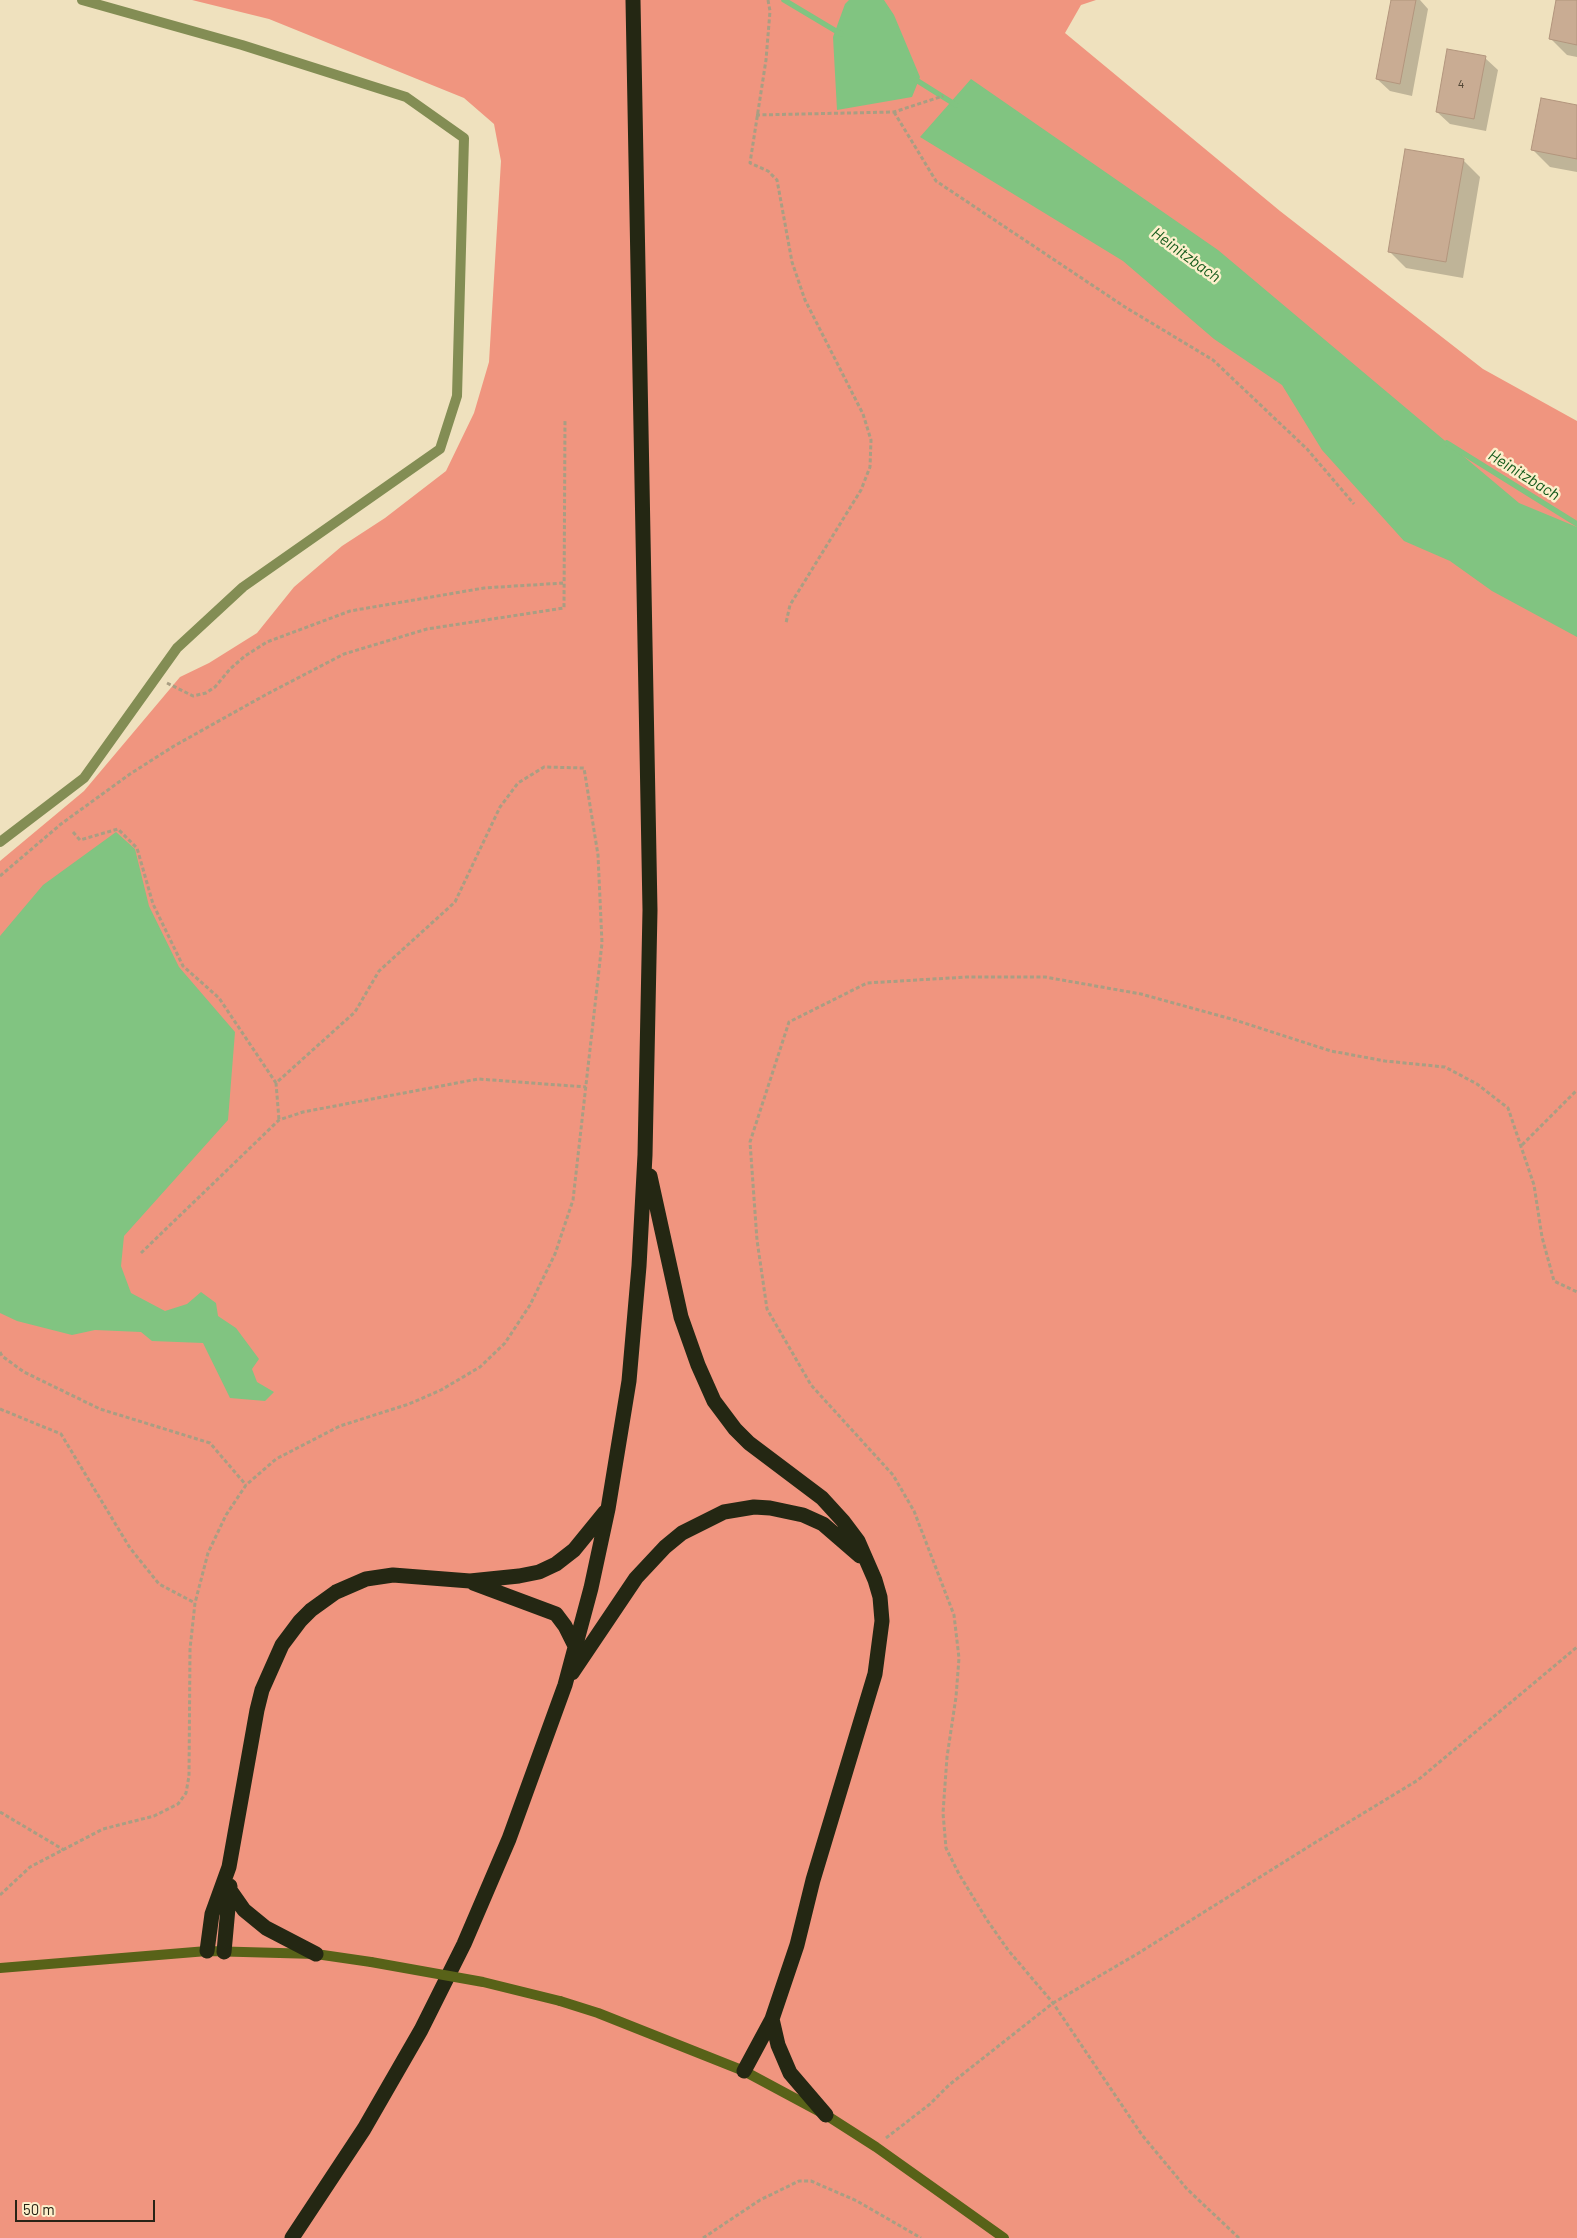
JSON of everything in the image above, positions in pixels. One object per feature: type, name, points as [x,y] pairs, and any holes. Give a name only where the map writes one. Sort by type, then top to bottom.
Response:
[{"type":"highway","points":[[292,2238],[364,2129],[421,2030],[460,1952],[509,1839],[565,1685],[591,1588],[608,1509],[629,1381],[639,1266],[645,1155],[650,910],[632,0]]},
{"type":"highway","points":[[645,1155],[676,1301],[698,1365],[714,1400],[736,1429],[750,1443],[822,1498],[848,1527],[858,1541],[880,1597],[882,1621],[875,1674],[813,1880],[797,1945],[772,2019],[744,2071]]},
{"type":"highway","points":[[565,1685],[636,1578],[665,1547],[682,1533],[724,1512],[754,1507],[770,1508],[804,1516],[823,1524],[839,1536],[869,1566]]},
{"type":"highway","points":[[207,1951],[212,1914],[229,1867],[257,1710],[268,1675],[290,1634],[311,1610],[350,1584],[366,1579],[393,1575],[470,1581],[539,1572],[556,1564],[574,1550],[608,1509]]},
{"type":"highway","points":[[470,1581],[556,1614],[565,1626],[575,1646]]},
{"type":"highway","points":[[224,1952],[230,1890],[229,1867]]},
{"type":"highway","points":[[230,1890],[244,1910],[266,1928],[316,1954]]},
{"type":"highway","points":[[772,2019],[778,2045],[790,2073],[826,2115]]},
{"type":"main road","points":[[0,1968],[207,1951],[316,1954],[483,1982],[560,2001],[608,2017],[744,2071],[826,2115],[876,2146],[1004,2238]]},
{"type":"lane","points":[[0,842],[84,778],[177,648],[243,587],[440,449],[457,396],[464,138],[406,97],[242,45],[82,0]]},
{"type":"path","points":[[768,0],[770,11],[766,60],[750,163],[768,172],[776,180],[792,262],[797,277],[806,300],[862,414],[871,440],[870,467],[861,490],[790,606],[786,623]]},
{"type":"path","points":[[756,115],[894,112],[944,96]]},
{"type":"path","points":[[894,112],[936,182],[1125,307],[1213,360],[1307,449],[1354,504]]},
{"type":"path","points":[[0,876],[62,824],[130,774],[225,718],[344,654],[427,629],[564,608],[565,420]]},
{"type":"path","points":[[156,678],[193,696],[206,693],[215,687],[230,668],[268,642],[350,610],[484,588],[563,584]]},
{"type":"path","points":[[0,1895],[30,1867],[103,1829],[154,1816],[178,1804],[186,1793],[189,1776],[190,1649],[195,1603],[208,1553],[226,1515],[246,1485],[276,1459],[340,1426],[409,1404],[441,1390],[480,1367],[506,1343],[530,1305],[555,1254],[573,1200],[602,943],[598,855],[584,768],[544,767],[518,783],[500,806],[455,902],[379,971],[355,1012],[276,1083]]},
{"type":"path","points":[[73,832],[80,840],[118,830],[137,848],[153,904],[183,966],[219,998],[276,1083],[279,1120]]},
{"type":"path","points":[[1239,2238],[1187,2189],[1142,2135],[1053,2003],[1008,1950],[987,1920],[959,1874],[946,1848],[943,1813],[947,1757],[956,1697],[958,1650],[954,1615],[914,1511],[893,1475],[811,1385],[767,1309],[757,1240],[750,1142],[789,1022],[867,983],[967,977],[1045,977],[1141,994],[1235,1020],[1331,1051],[1385,1061],[1445,1066],[1477,1084],[1508,1108],[1534,1185],[1542,1238],[1554,1281],[1577,1292]]},
{"type":"path","points":[[141,1253],[279,1120],[303,1112],[478,1079],[586,1088]]},
{"type":"path","points":[[1522,1146],[1577,1090]]},
{"type":"path","points":[[1,1355],[24,1372],[100,1409],[210,1443],[246,1485]]},
{"type":"path","points":[[0,1409],[61,1434],[130,1548],[159,1584],[195,1603]]},
{"type":"path","points":[[876,2146],[899,2126],[930,2104],[949,2085],[1053,2003],[1137,1954],[1418,1780],[1577,1647]]},
{"type":"path","points":[[0,1812],[64,1850]]},
{"type":"path","points":[[702,2238],[760,2200],[799,2181],[811,2181],[857,2201],[921,2238]]},
{"type":"shaded area","points":[[192,0],[1096,0],[1081,5],[1065,33],[1280,211],[1483,369],[1577,421],[1577,2238],[0,2238],[0,861],[84,791],[180,677],[209,663],[257,633],[294,587],[342,546],[385,518],[446,471],[474,413],[489,362],[501,161],[494,124],[464,98],[269,19]]},
{"type":"water","points":[[849,0],[884,0],[894,15],[920,77],[912,97],[837,110],[833,37],[845,4]]},
{"type":"water","points":[[971,79],[1218,250],[1519,503],[1577,527],[1577,637],[1492,591],[1450,561],[1404,541],[1322,450],[1282,385],[1214,339],[1123,261],[920,137]]},
{"type":"water","points":[[116,832],[135,849],[149,906],[179,967],[235,1032],[228,1120],[124,1236],[121,1266],[131,1293],[165,1311],[187,1304],[201,1292],[216,1303],[218,1316],[236,1328],[259,1359],[252,1369],[257,1382],[274,1392],[265,1401],[230,1398],[203,1343],[152,1341],[141,1332],[95,1330],[72,1335],[17,1321],[0,1313],[0,936],[43,885]]},
{"type":"building","points":[[1391,0],[1416,0],[1400,84],[1376,79]]},
{"type":"building","points":[[1556,0],[1577,0],[1577,45],[1549,39]]},
{"type":"building","points":[[1447,49],[1486,56],[1474,119],[1436,112]]},
{"type":"building","points":[[1541,98],[1577,105],[1577,159],[1531,150]]},
{"type":"building","points":[[1405,149],[1464,159],[1446,262],[1388,252]]},
{"type":"waterway","name":"Heinitzbach","points":[[784,0],[841,34]]},
{"type":"waterway","name":"Heinitzbach","points":[[913,78],[956,105]]},
{"type":"waterway","name":"Heinitzbach","points":[[1447,443],[1577,524]]}]
